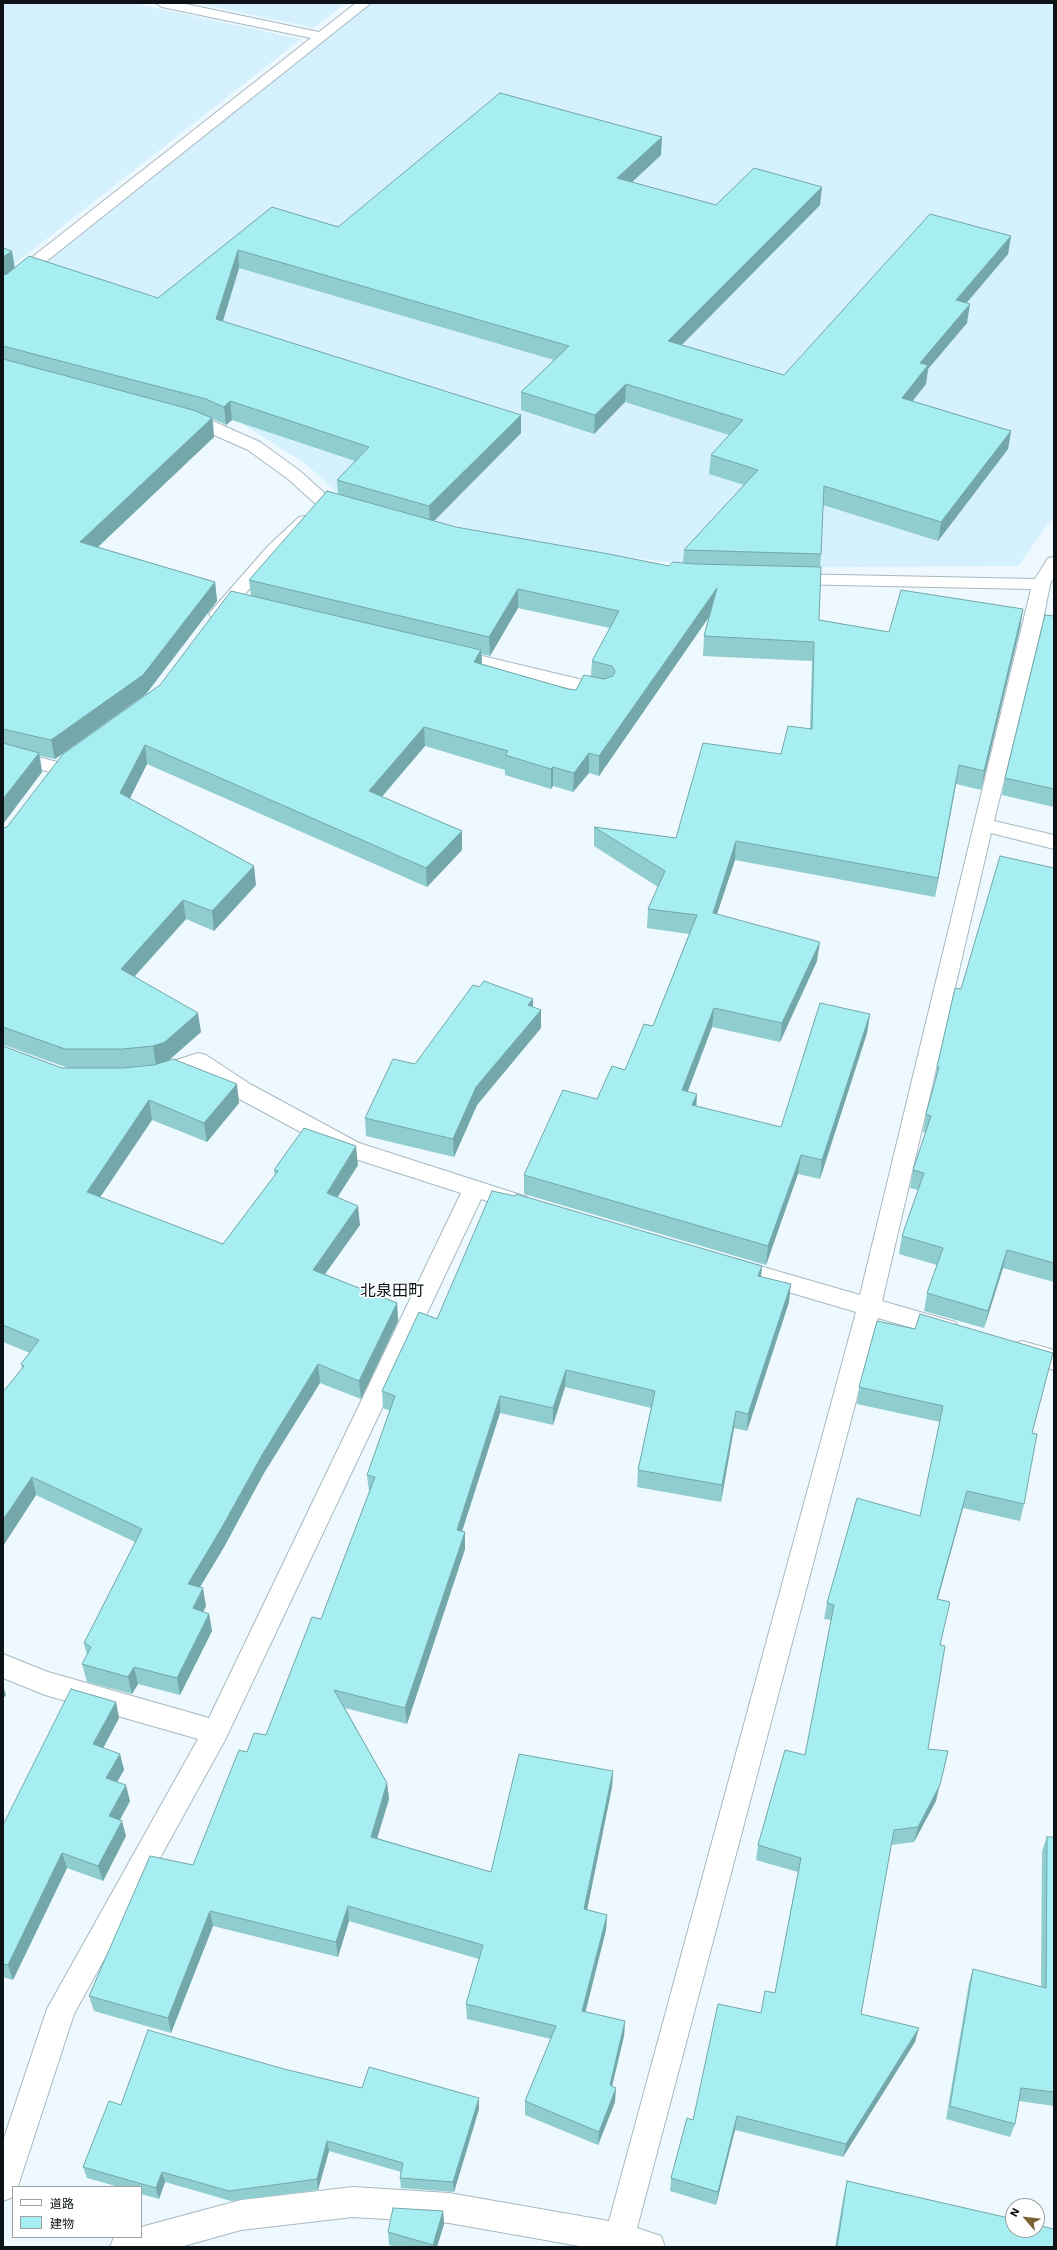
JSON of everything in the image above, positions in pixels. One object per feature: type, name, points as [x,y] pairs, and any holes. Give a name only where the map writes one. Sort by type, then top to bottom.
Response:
[{"type":"street","points":[[162,3],[321,36]]},
{"type":"street","points":[[3,288],[364,3]]},
{"type":"street","points":[[174,415],[202,423],[254,446],[294,474],[324,502],[361,512]]},
{"type":"street","points":[[209,626],[228,601],[274,550],[324,502]]},
{"type":"street","points":[[619,2243],[869,1307],[983,825],[1034,621],[1040,584],[1054,562]]},
{"type":"street","points":[[773,578],[1040,584]]},
{"type":"street","points":[[228,601],[251,607]]},
{"type":"street","points":[[435,650],[604,690]]},
{"type":"street","points":[[3,754],[65,763],[45,786]]},
{"type":"street","points":[[983,825],[1054,842]]},
{"type":"street","points":[[141,1076],[157,1075],[198,1062],[242,1090],[350,1149],[474,1190],[542,1210]]},
{"type":"street","points":[[3,2186],[61,2009],[216,1732],[474,1190]]},
{"type":"street","points":[[709,1260],[965,1335]]},
{"type":"street","points":[[1002,1345],[1054,1360]]},
{"type":"street","points":[[3,1666],[45,1683],[216,1732]]},
{"type":"street","points":[[125,2247],[241,2215],[353,2202],[449,2208],[619,2243],[650,2247]]},
{"type":"shaded area","points":[[3,3],[133,3],[301,39],[3,273]]},
{"type":"shaded area","points":[[195,3],[346,3],[314,28]]},
{"type":"shaded area","points":[[370,3],[1054,3],[1054,516],[1018,566],[708,568],[542,545],[346,501],[307,465],[238,421],[3,295]]},
{"type":"building","points":[[500,93],[662,137],[617,178],[716,205],[754,168],[822,187],[668,341],[784,375],[930,214],[1011,236],[956,300],[970,304],[920,363],[928,365],[902,398],[1011,431],[941,522],[824,486],[821,554],[684,550],[758,470],[711,455],[743,420],[626,384],[595,415],[521,392],[569,346],[238,250],[216,319],[521,415],[429,506],[337,480],[369,447],[230,401],[224,407],[206,399],[3,346],[3,275],[7,274],[29,256],[158,298],[272,207],[338,227]]},
{"type":"building","points":[[3,248],[12,251],[3,257]]},
{"type":"building","points":[[3,359],[193,410],[212,418],[80,542],[215,582],[143,675],[51,740],[3,729]]},
{"type":"building","points":[[327,491],[456,527],[669,566],[673,562],[695,564],[821,567],[819,620],[889,632],[901,590],[1023,609],[984,771],[959,765],[938,878],[736,841],[713,913],[820,942],[782,1023],[714,1008],[682,1090],[697,1094],[692,1105],[781,1127],[820,1003],[870,1014],[822,1160],[801,1155],[768,1246],[524,1175],[563,1090],[597,1099],[612,1066],[625,1070],[644,1024],[653,1026],[697,915],[648,909],[665,871],[594,827],[676,838],[703,743],[781,754],[788,726],[812,729],[814,642],[704,636],[717,588],[599,756],[589,753],[574,773],[553,767],[551,769],[505,755],[508,751],[424,727],[369,791],[462,831],[426,868],[145,745],[120,793],[254,866],[212,911],[183,900],[121,969],[198,1013],[165,1042],[153,1046],[123,1049],[65,1049],[3,1027],[3,828],[7,827],[63,754],[160,685],[231,591],[481,650],[474,662],[568,689],[576,690],[584,675],[604,679],[613,676],[615,671],[612,666],[592,661],[619,611],[518,589],[489,637],[249,580]]},
{"type":"building","points":[[1045,615],[1054,616],[1054,789],[1005,778]]},
{"type":"building","points":[[3,743],[39,753],[3,799]]},
{"type":"building","points":[[1000,856],[1054,868],[1054,1263],[1007,1250],[988,1311],[927,1293],[943,1248],[902,1236],[924,1173],[913,1170],[931,1116],[926,1114],[939,1067],[937,1067],[955,988],[961,989]]},
{"type":"building","points":[[484,981],[533,999],[528,1005],[541,1010],[476,1087],[453,1139],[365,1118],[393,1059],[415,1064],[473,985],[479,987]]},
{"type":"building","points":[[3,1046],[62,1068],[123,1068],[154,1065],[173,1059],[237,1084],[204,1123],[149,1100],[87,1192],[223,1244],[278,1171],[274,1170],[304,1128],[356,1146],[327,1193],[358,1206],[313,1270],[397,1303],[359,1381],[318,1364],[262,1455],[221,1529],[188,1584],[203,1588],[193,1608],[209,1614],[177,1678],[134,1667],[128,1677],[82,1664],[91,1647],[84,1643],[142,1529],[32,1477],[3,1520],[3,1392],[24,1366],[21,1364],[39,1340],[3,1325]]},
{"type":"building","points":[[492,1191],[515,1196],[516,1194],[762,1266],[758,1276],[791,1284],[748,1414],[736,1411],[722,1485],[638,1470],[655,1391],[566,1370],[553,1408],[500,1396],[457,1530],[465,1532],[405,1708],[334,1690],[387,1783],[371,1837],[491,1872],[519,1754],[613,1771],[584,1909],[607,1915],[582,2011],[625,2021],[610,2085],[616,2088],[599,2132],[525,2101],[556,2026],[466,2004],[483,1945],[348,1906],[336,1942],[210,1911],[168,2018],[89,1996],[150,1856],[193,1865],[239,1750],[247,1752],[254,1733],[266,1735],[312,1617],[321,1619],[375,1477],[367,1475],[395,1396],[382,1391],[419,1312],[437,1319]]},
{"type":"building","points":[[920,1314],[1053,1353],[1032,1433],[1037,1434],[1024,1504],[967,1491],[937,1599],[950,1602],[940,1645],[945,1646],[928,1749],[948,1751],[940,1785],[918,1827],[894,1830],[861,2014],[919,2028],[846,2144],[737,2116],[718,2192],[671,2178],[687,2118],[693,2120],[718,2004],[761,2013],[765,1991],[775,1993],[801,1858],[758,1845],[785,1750],[805,1755],[834,1605],[827,1603],[857,1498],[920,1516],[943,1406],[859,1387],[877,1321],[915,1329]]},
{"type":"building","points":[[71,1689],[116,1702],[93,1744],[120,1754],[106,1778],[126,1785],[109,1816],[122,1821],[98,1866],[62,1853],[8,1965],[3,1964],[3,1825]]},
{"type":"building","points":[[1047,1837],[1054,1837],[1054,2092],[1021,2088],[1015,2124],[950,2106],[973,1969],[1046,1988]]},
{"type":"building","points":[[148,2030],[284,2069],[362,2088],[369,2067],[479,2098],[453,2182],[400,2178],[403,2163],[327,2141],[317,2179],[229,2191],[162,2172],[156,2188],[83,2167],[109,2101],[121,2105]]},
{"type":"building","points":[[847,2181],[1005,2217],[1005,2238],[1045,2238],[1045,2227],[1054,2229],[1054,2247],[837,2247]]},
{"type":"building","points":[[393,2208],[443,2211],[433,2245],[388,2232]]},
{"type":"district","name":"北泉田町","points":[[392,1291]]}]
